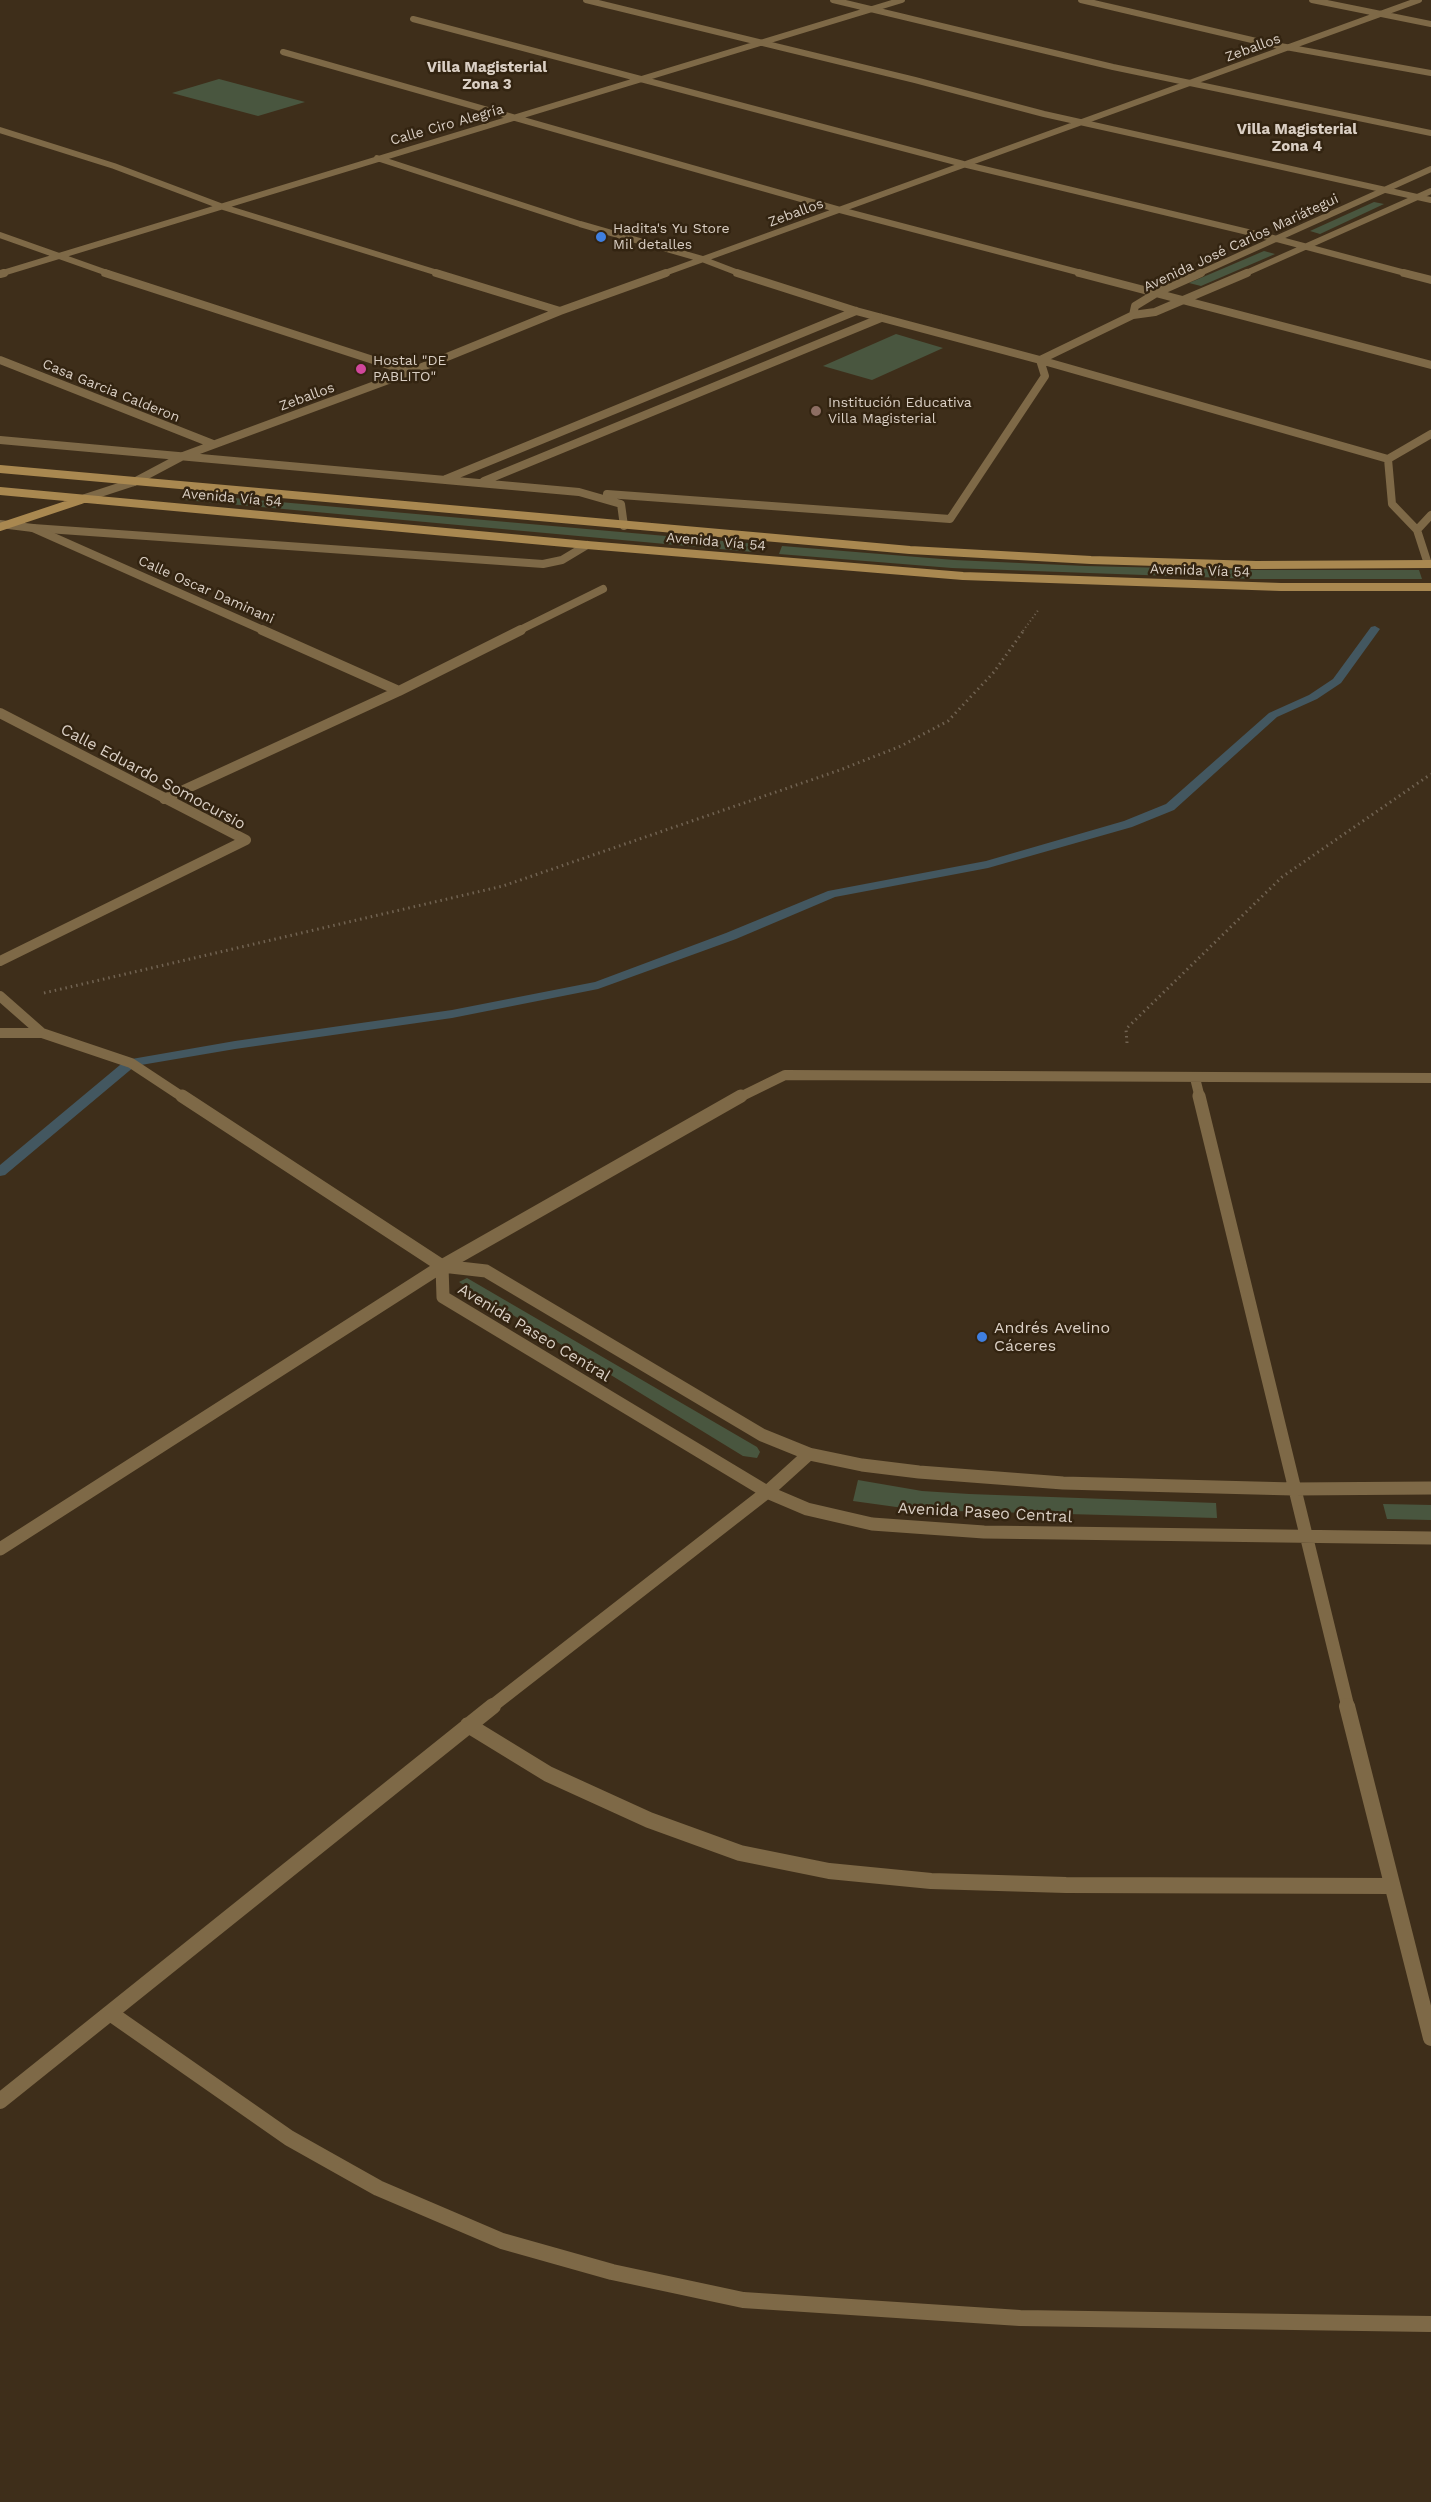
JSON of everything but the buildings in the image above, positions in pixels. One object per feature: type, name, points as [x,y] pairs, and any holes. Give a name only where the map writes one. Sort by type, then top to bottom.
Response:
[{"type":"main road","name":"Avenida Vía 54","points":[[0,469],[910,550],[1091,560],[1256,565],[1429,564]]},
{"type":"main road","name":"Avenida Vía 54","points":[[0,491],[587,545],[963,576],[1281,587],[1431,587]]},
{"type":"main road","points":[[2,525],[85,498]]},
{"type":"street","points":[[586,0],[1079,122],[1431,200]]},
{"type":"street","points":[[833,0],[1188,84],[1431,133]]},
{"type":"street","name":"Calle Ciro Alegría","points":[[0,274],[902,0]]},
{"type":"street","points":[[1081,0],[1288,48],[1431,73]]},
{"type":"street","points":[[1312,0],[1431,24]]},
{"type":"street","name":"Zeballos","points":[[85,498],[134,482],[183,456],[213,444],[410,372],[560,312],[1419,0]]},
{"type":"street","points":[[412,19],[967,165],[1277,239],[1431,280]]},
{"type":"street","points":[[283,52],[840,210],[1431,365]]},
{"type":"street","points":[[0,130],[114,166],[223,207],[560,312]]},
{"type":"street","points":[[377,158],[580,224],[702,259],[719,267],[856,311],[1040,360],[1388,459],[1431,434]]},
{"type":"street","name":"Avenida José Carlos Mariátegui","points":[[1431,169],[1158,292],[1136,306],[1133,315],[1155,312],[1186,300],[1431,190]]},
{"type":"street","points":[[0,235],[57,257],[410,372]]},
{"type":"street","points":[[445,479],[856,311]]},
{"type":"street","points":[[1040,360],[1133,315]]},
{"type":"street","points":[[480,483],[881,318]]},
{"type":"street","name":"Casa Garcia Calderon","points":[[0,360],[213,444]]},
{"type":"street","points":[[0,440],[579,492],[950,519],[1045,376],[1040,360]]},
{"type":"street","points":[[1388,459],[1392,504],[1417,530],[1429,564]]},
{"type":"street","points":[[579,492],[621,504],[624,526]]},
{"type":"street","points":[[1417,530],[1431,515]]},
{"type":"street","name":"Calle Oscar Daminani","points":[[2,525],[33,528],[399,691]]},
{"type":"street","points":[[33,528],[543,564],[562,560],[587,545]]},
{"type":"street","points":[[164,799],[399,691],[603,589]]},
{"type":"street","name":"Calle Eduardo Somocursio","points":[[0,714],[246,840],[0,962]]},
{"type":"street","points":[[3,998],[42,1033]]},
{"type":"street","points":[[0,1033],[42,1033],[131,1063],[442,1266]]},
{"type":"street","points":[[0,1549],[442,1266],[721,1106],[785,1075],[1431,1078]]},
{"type":"street","points":[[1195,1078],[1305,1538],[1431,2038]]},
{"type":"street","name":"Avenida Paseo Central","points":[[1431,1488],[1293,1489],[1064,1483],[919,1472],[862,1465],[809,1454],[762,1435],[486,1271],[442,1266],[443,1297],[767,1492],[807,1509],[872,1524],[984,1532],[1431,1538]]},
{"type":"street","points":[[0,2101],[468,1725],[767,1492],[809,1454]]},
{"type":"street","points":[[468,1725],[548,1774],[649,1820],[740,1852],[829,1871],[931,1881],[1066,1885],[1392,1886]]},
{"type":"street","points":[[110,2013],[289,2138],[378,2188],[502,2241],[612,2272],[743,2300],[778,2303],[1020,2318],[1431,2324]]},
{"type":"path","points":[[3,998],[503,886],[840,770],[900,746],[948,721],[994,672],[1023,629],[1061,580]]},
{"type":"path","points":[[1131,1078],[1126,1029],[1282,877],[1431,774]]},
{"type":"green space","points":[[219,79],[305,102],[258,116],[172,93]]},
{"type":"green space","points":[[1374,202],[1384,204],[1320,234],[1310,231]]},
{"type":"green space","points":[[1264,251],[1275,254],[1201,286],[1189,283]]},
{"type":"green space","points":[[896,334],[943,348],[872,380],[823,366]]},
{"type":"green space","points":[[200,495],[757,544],[753,552],[185,500]]},
{"type":"green space","points":[[782,546],[954,560],[1085,566],[1251,570],[1419,570],[1422,579],[1254,579],[952,568],[779,554]]},
{"type":"green space","points":[[467,1278],[757,1447],[760,1452],[757,1458],[743,1456],[459,1282]]},
{"type":"green space","points":[[858,1480],[922,1491],[1216,1503],[1217,1518],[918,1510],[853,1501]]},
{"type":"green space","points":[[1383,1504],[1431,1505],[1431,1520],[1387,1519]]},
{"type":"waterway","points":[[0,1172],[131,1063],[235,1045],[452,1014],[598,985],[731,936],[832,894],[988,864],[1128,824],[1170,807],[1273,715],[1313,697],[1337,681],[1375,629]]},
{"type":"place","name":"Hadita's Yu Store Mil detalles","points":[[601,237]]},
{"type":"place","name":"Hostal \"DE PABLITO\"","points":[[361,369]]},
{"type":"place","name":"Institución Educativa Villa Magisterial","points":[[816,411]]},
{"type":"place","name":"Andrés Avelino Cáceres","points":[[982,1337]]},
{"type":"district","name":"Villa Magisterial Zona 3","points":[[487,76]]},
{"type":"district","name":"Villa Magisterial Zona 4","points":[[1297,138]]}]
